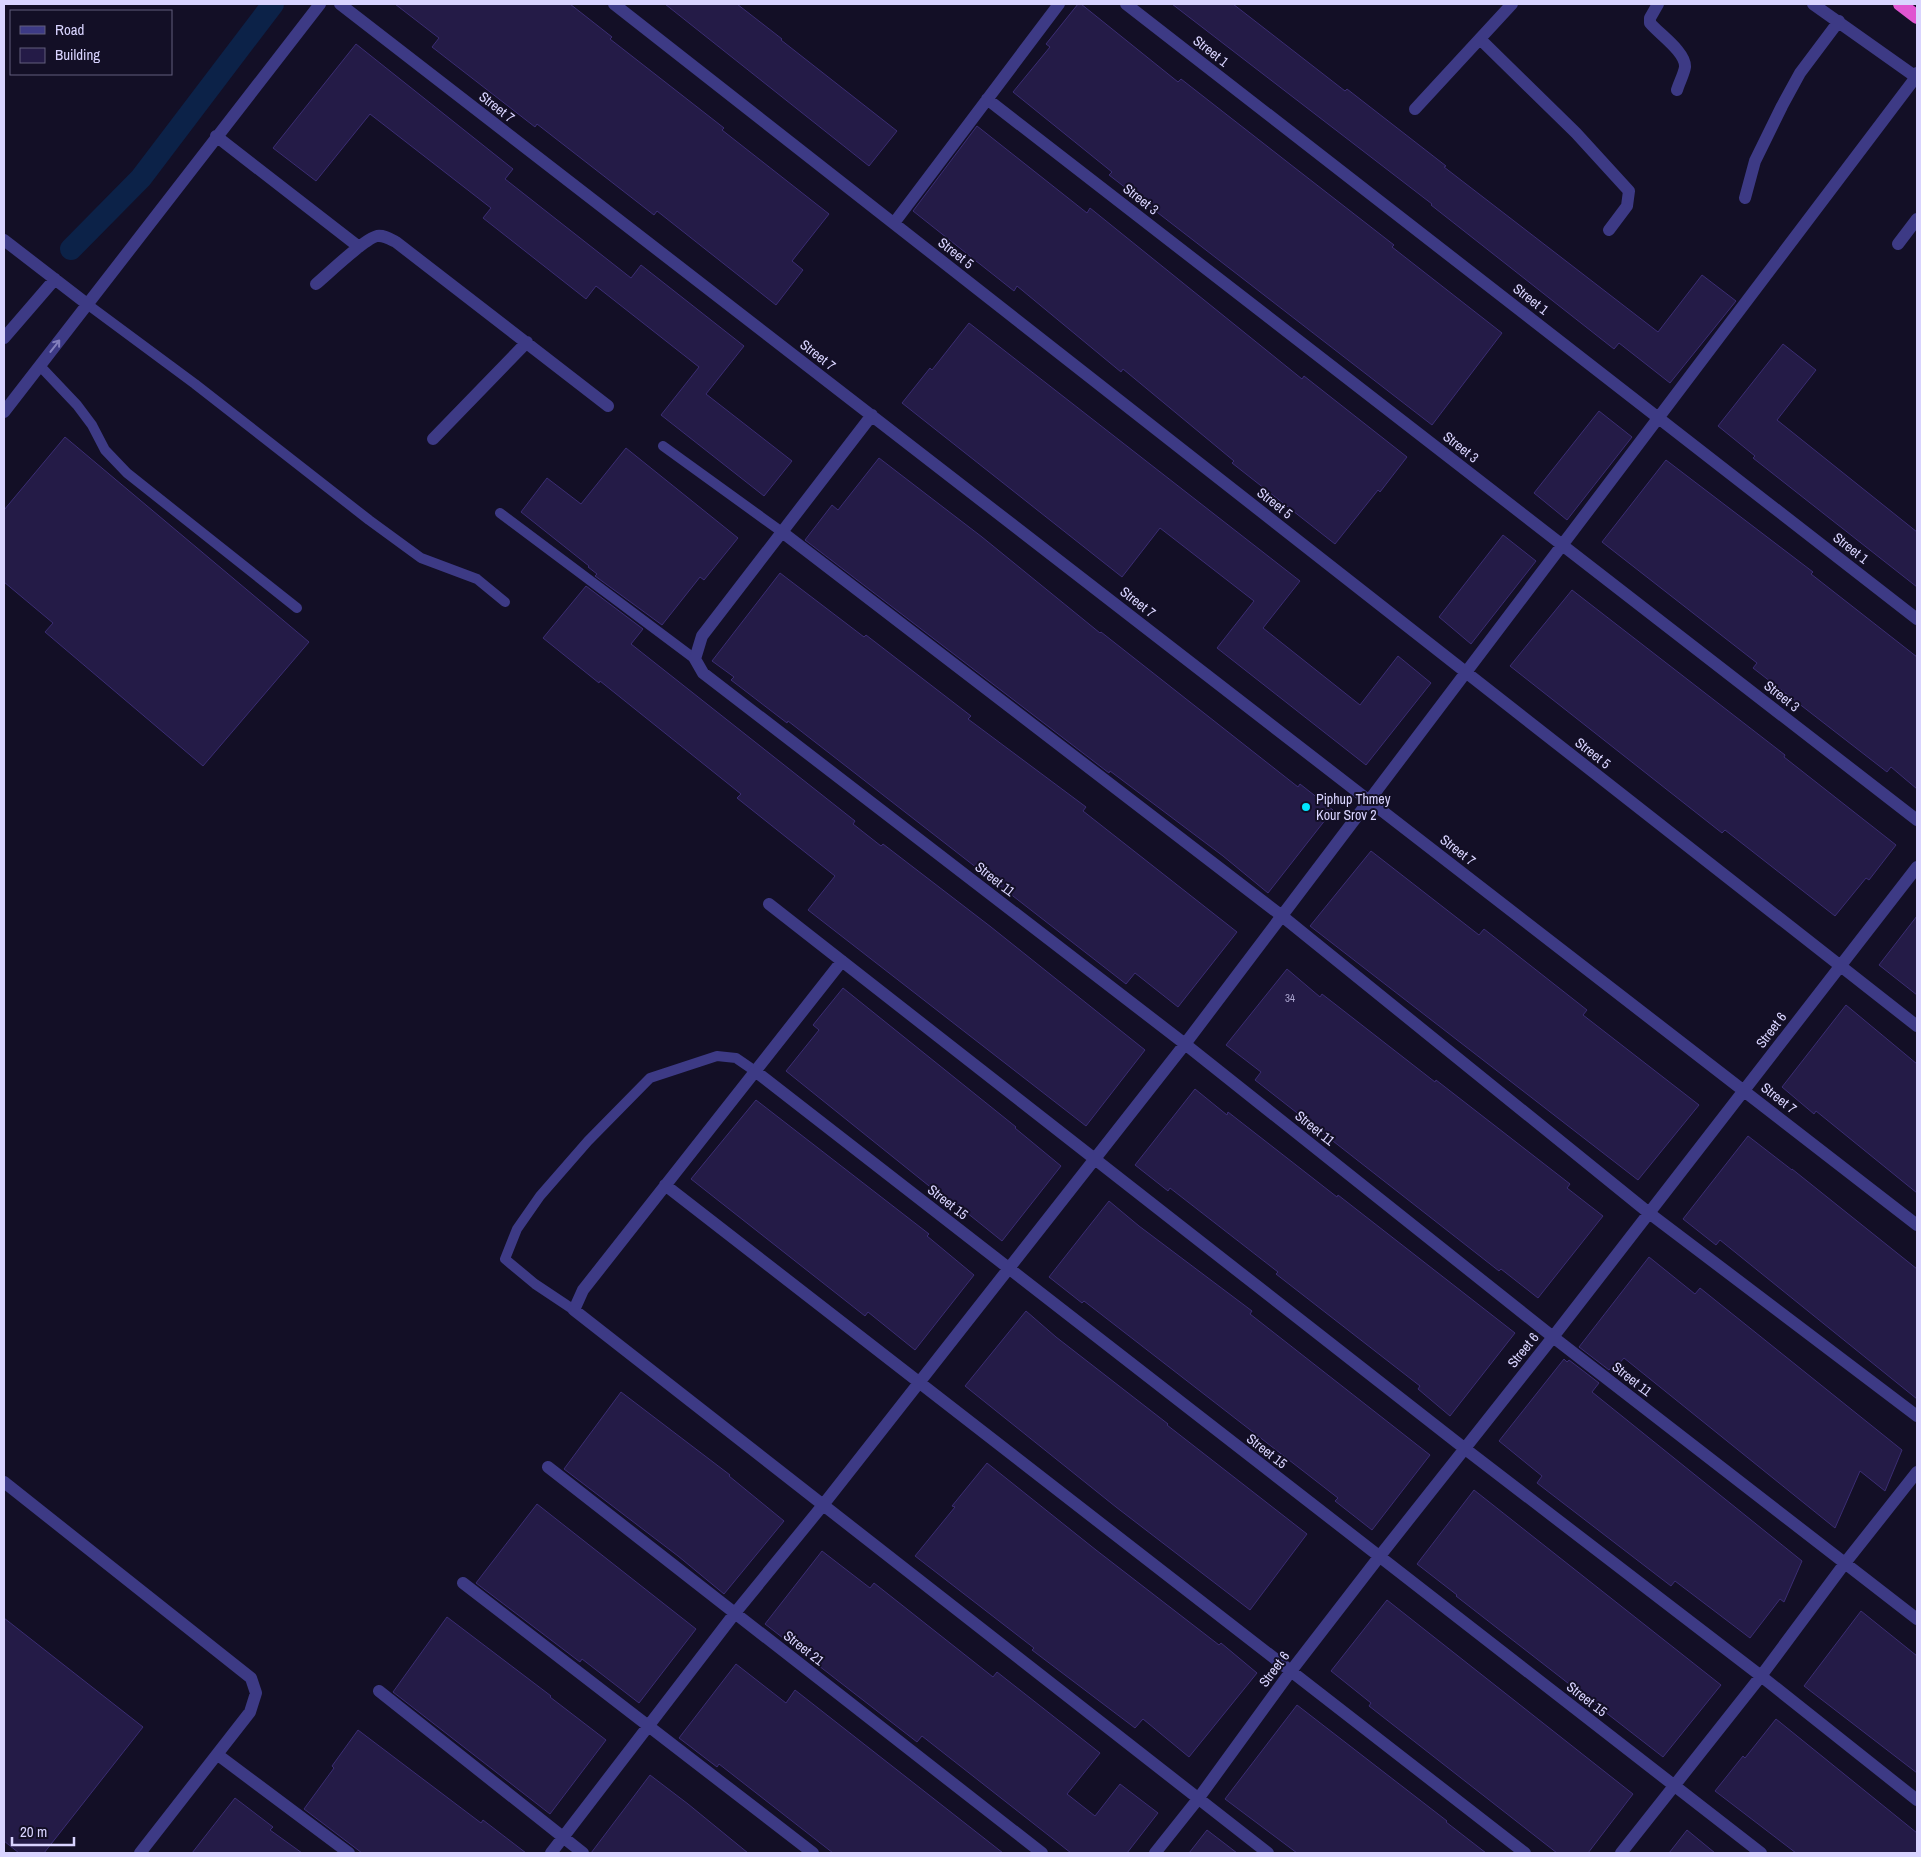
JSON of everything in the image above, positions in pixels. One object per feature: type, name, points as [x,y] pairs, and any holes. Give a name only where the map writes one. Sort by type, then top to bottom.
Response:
[{"type":"highway","points":[[1900,4],[1917,17]]},
{"type":"street","points":[[4,412],[320,4]]},
{"type":"street","name":"Street 7","points":[[340,4],[1917,1225]]},
{"type":"street","name":"Street 5","points":[[614,4],[1917,1026]]},
{"type":"street","points":[[894,223],[1059,4]]},
{"type":"street","name":"Street 1","points":[[1126,4],[1917,619]]},
{"type":"street","points":[[1414,109],[1512,4]]},
{"type":"street","points":[[1658,4],[1650,18],[1650,23],[1683,58],[1685,66],[1677,90]]},
{"type":"street","points":[[551,1853],[735,1613],[823,1505],[1185,1044],[1916,75],[1813,4]]},
{"type":"street","points":[[1746,198],[1755,161],[1782,106],[1800,73],[1839,22]]},
{"type":"street","points":[[1480,40],[1576,133],[1628,191],[1627,206],[1609,230]]},
{"type":"street","name":"Street 3","points":[[987,99],[1917,820]]},
{"type":"street","points":[[216,136],[359,248]]},
{"type":"street","points":[[1898,244],[1917,219]]},
{"type":"street","points":[[316,284],[376,236],[385,237],[396,242],[608,406]]},
{"type":"street","points":[[4,240],[88,304]]},
{"type":"street","points":[[4,338],[54,279]]},
{"type":"street","points":[[433,439],[527,342]]},
{"type":"street","points":[[695,659],[702,636],[872,415]]},
{"type":"street","points":[[782,532],[1282,916],[1649,1213],[1917,1416]]},
{"type":"street","name":"Street 11","points":[[695,659],[703,673],[1185,1044],[1553,1337],[1917,1619]]},
{"type":"street","name":"Street 6","points":[[1155,1853],[1198,1799],[1291,1670],[1378,1557],[1553,1337],[1917,867]]},
{"type":"street","points":[[769,904],[1096,1158],[1464,1448],[1761,1676],[1917,1800]]},
{"type":"street","points":[[842,961],[583,1290],[574,1310],[1268,1853]]},
{"type":"street","name":"Street 15","points":[[755,1071],[1761,1853]]},
{"type":"street","points":[[665,1185],[1525,1853]]},
{"type":"street","name":"Street 21","points":[[548,1467],[1042,1853]]},
{"type":"street","points":[[1621,1853],[1761,1676],[1845,1563],[1917,1472]]},
{"type":"street","points":[[4,1482],[251,1678],[256,1694],[250,1712],[140,1853]]},
{"type":"street","points":[[463,1584],[812,1853]]},
{"type":"street","points":[[379,1691],[583,1853]]},
{"type":"street","points":[[218,1755],[349,1853]]},
{"type":"lane","points":[[88,304],[421,558],[478,579],[505,602]]},
{"type":"lane","points":[[40,366],[77,405],[92,425],[105,450],[127,473],[297,608]]},
{"type":"lane","points":[[663,446],[782,532]]},
{"type":"lane","points":[[500,512],[695,659]]},
{"type":"lane","points":[[574,1310],[535,1284],[505,1259],[517,1229],[540,1196],[588,1142],[650,1078],[717,1056],[736,1058],[755,1071]]},
{"type":"building","points":[[395,4],[570,4],[612,37],[610,39],[724,128],[722,130],[829,214],[792,261],[803,270],[776,305],[657,211],[654,215],[537,124],[535,127],[432,47],[439,38]]},
{"type":"building","points":[[665,4],[737,4],[897,131],[869,166]]},
{"type":"building","points":[[1078,4],[1081,4],[1178,82],[1181,79],[1394,245],[1392,247],[1502,333],[1432,425],[1109,175],[1112,172],[1013,92],[1050,47],[1046,44]]},
{"type":"building","points":[[1172,4],[1233,4],[1345,91],[1347,89],[1446,166],[1444,167],[1658,332],[1702,275],[1736,301],[1670,383],[1619,343],[1614,349],[1432,204]]},
{"type":"building","points":[[356,44],[513,169],[505,179],[631,278],[641,265],[744,346],[706,394],[792,461],[764,496],[661,415],[699,367],[596,286],[586,299],[483,218],[491,208],[370,114],[316,181],[273,148]]},
{"type":"building","points":[[977,126],[1087,213],[1090,208],[1302,379],[1304,376],[1407,457],[1380,492],[1378,490],[1335,544],[1232,463],[1234,461],[1123,369],[1121,372],[1017,286],[1014,291],[913,211]]},
{"type":"building","points":[[969,323],[1300,581],[1263,628],[1360,705],[1398,656],[1431,683],[1366,765],[1217,648],[1254,601],[1160,528],[1122,577],[902,403],[930,368],[932,370]]},
{"type":"building","points":[[1783,344],[1816,370],[1777,420],[1917,532],[1917,587],[1753,458],[1755,456],[1718,426]]},
{"type":"building","points":[[1599,411],[1632,437],[1567,520],[1534,493]]},
{"type":"building","points":[[65,437],[309,642],[203,766],[45,632],[53,623],[4,582],[4,510]]},
{"type":"building","points":[[626,448],[738,538],[704,580],[700,577],[662,625],[595,576],[597,574],[589,566],[521,512],[547,478],[581,504]]},
{"type":"building","points":[[879,458],[1298,787],[1300,784],[1333,810],[1268,893],[1223,856],[1110,771],[1109,773],[805,540],[832,505],[838,510]]},
{"type":"building","points":[[1666,460],[1813,572],[1811,574],[1917,657],[1917,789],[1891,767],[1887,772],[1753,668],[1757,663],[1602,542]]},
{"type":"building","points":[[1503,535],[1536,561],[1471,644],[1439,617]]},
{"type":"building","points":[[780,573],[864,637],[866,635],[971,716],[968,719],[1086,807],[1083,811],[1237,932],[1178,1007],[1135,973],[1126,984],[788,721],[787,723],[731,680],[734,677],[712,661]]},
{"type":"building","points":[[586,586],[643,629],[631,644],[855,821],[853,824],[881,846],[883,844],[991,927],[1145,1050],[1086,1126],[808,910],[835,876],[737,798],[741,794],[543,638]]},
{"type":"building","points":[[1572,590],[1785,755],[1784,757],[1896,845],[1869,880],[1866,878],[1835,916],[1725,830],[1722,833],[1510,666]]},
{"type":"building","points":[[1371,851],[1479,935],[1484,929],[1587,1010],[1583,1015],[1699,1105],[1638,1180],[1310,926]]},
{"type":"building","points":[[1917,916],[1917,995],[1879,965]]},
{"type":"building","points":[[1287,969],[1320,997],[1322,994],[1570,1184],[1567,1188],[1603,1216],[1538,1298],[1501,1269],[1499,1271],[1255,1080],[1261,1072],[1226,1045]]},
{"type":"building","points":[[843,988],[1016,1127],[1061,1166],[1002,1241],[956,1204],[954,1206],[786,1071],[819,1030],[813,1025]]},
{"type":"building","points":[[1846,1005],[1917,1064],[1917,1193],[1816,1111],[1814,1114],[1782,1087]]},
{"type":"building","points":[[1195,1089],[1227,1115],[1228,1112],[1337,1197],[1338,1195],[1515,1333],[1450,1416],[1418,1389],[1420,1386],[1276,1274],[1278,1272],[1170,1188],[1168,1191],[1135,1165]]},
{"type":"building","points":[[756,1100],[929,1234],[927,1236],[974,1275],[915,1350],[868,1312],[865,1316],[691,1179]]},
{"type":"building","points":[[1748,1136],[1917,1269],[1917,1399],[1720,1240],[1716,1245],[1683,1219]]},
{"type":"building","points":[[1109,1201],[1139,1226],[1252,1311],[1250,1314],[1430,1455],[1372,1530],[1335,1501],[1338,1498],[1084,1301],[1082,1303],[1049,1277]]},
{"type":"building","points":[[1649,1257],[1695,1294],[1700,1288],[1902,1450],[1885,1491],[1860,1471],[1835,1528],[1624,1358],[1617,1366],[1614,1364],[1609,1370],[1579,1347]]},
{"type":"building","points":[[1026,1311],[1056,1337],[1307,1534],[1250,1610],[1116,1507],[965,1386]]},
{"type":"building","points":[[1564,1359],[1567,1362],[1569,1360],[1599,1383],[1592,1392],[1802,1561],[1784,1602],[1780,1599],[1750,1638],[1675,1581],[1671,1586],[1537,1483],[1542,1476],[1499,1441]]},
{"type":"building","points":[[621,1392],[730,1475],[784,1521],[724,1594],[678,1556],[564,1469]]},
{"type":"building","points":[[987,1463],[1096,1550],[1219,1645],[1221,1643],[1257,1673],[1189,1757],[1143,1719],[1135,1728],[1032,1650],[1034,1648],[915,1556],[955,1507],[952,1506]]},
{"type":"building","points":[[1474,1490],[1721,1685],[1663,1757],[1417,1564]]},
{"type":"building","points":[[537,1504],[696,1629],[639,1703],[582,1659],[580,1662],[476,1583]]},
{"type":"building","points":[[822,1551],[870,1588],[874,1583],[993,1677],[997,1672],[1100,1753],[1067,1794],[1095,1816],[1120,1784],[1158,1813],[1127,1853],[1071,1853],[922,1736],[917,1742],[765,1624]]},
{"type":"building","points":[[1387,1600],[1633,1794],[1588,1853],[1557,1853],[1369,1706],[1371,1703],[1331,1671]]},
{"type":"building","points":[[1861,1611],[1917,1656],[1917,1773],[1804,1686]]},
{"type":"building","points":[[447,1617],[606,1740],[550,1814],[393,1692]]},
{"type":"building","points":[[4,1618],[143,1727],[44,1853],[19,1853],[4,1841]]},
{"type":"building","points":[[736,1664],[786,1703],[795,1690],[1003,1853],[833,1853],[719,1764],[717,1767],[679,1738]]},
{"type":"building","points":[[1297,1705],[1486,1853],[1297,1853],[1225,1799]]},
{"type":"building","points":[[1776,1719],[1917,1833],[1917,1853],[1796,1853],[1715,1791],[1743,1756],[1745,1758]]},
{"type":"building","points":[[358,1730],[481,1823],[483,1820],[526,1853],[362,1853],[304,1809],[334,1768],[332,1766]]},
{"type":"building","points":[[650,1775],[688,1804],[748,1853],[591,1853]]},
{"type":"building","points":[[235,1798],[273,1827],[270,1830],[302,1853],[192,1853]]},
{"type":"building","points":[[1207,1830],[1237,1853],[1189,1853]]},
{"type":"building","points":[[1687,1830],[1715,1853],[1669,1853]]},
{"type":"waterway","points":[[71,249],[141,178],[273,4]]},
{"type":"place","name":"Piphup Thmey Kour Srov 2","points":[[1306,807]]}]
